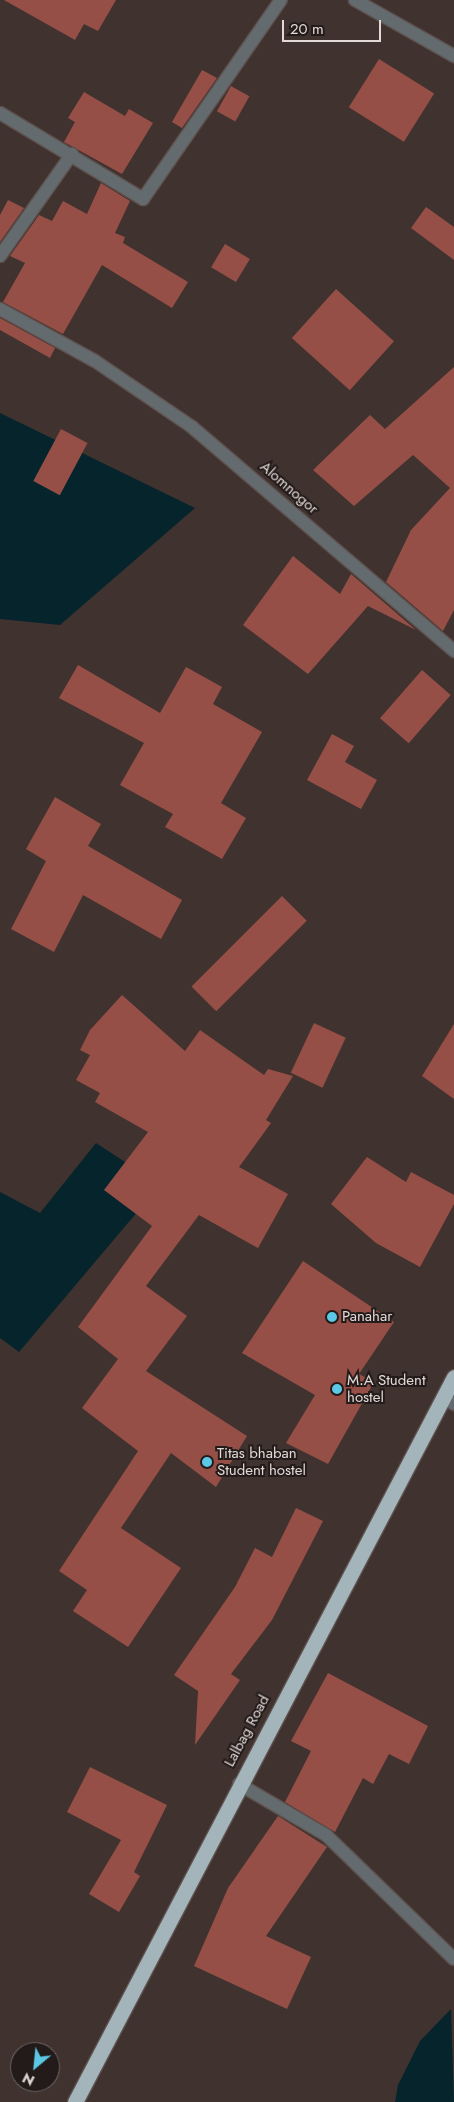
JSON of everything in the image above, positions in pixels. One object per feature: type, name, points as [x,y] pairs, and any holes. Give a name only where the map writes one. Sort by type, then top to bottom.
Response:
[{"type":"highway","name":"Lalbag Road","points":[[75,2102],[239,1784],[448,1400],[454,1377]]},
{"type":"street","points":[[0,114],[72,154],[143,199],[281,0]]},
{"type":"street","points":[[355,0],[454,56]]},
{"type":"street","points":[[0,256],[72,154]]},
{"type":"street","name":"Alomnogor","points":[[0,309],[95,361],[192,427],[454,652]]},
{"type":"street","points":[[239,1784],[326,1835],[454,1960]]},
{"type":"water","points":[[0,413],[195,508],[60,625],[0,619]]},
{"type":"water","points":[[96,1143],[160,1185],[19,1352],[0,1338],[0,1192],[40,1213]]},
{"type":"water","points":[[451,2009],[454,2102],[395,2102],[398,2085],[420,2041]]},
{"type":"building","points":[[4,0],[116,0],[98,31],[84,24],[75,40]]},
{"type":"building","points":[[379,59],[434,93],[404,142],[349,107]]},
{"type":"building","points":[[202,70],[217,78],[182,128],[172,122]]},
{"type":"building","points":[[231,86],[249,96],[235,122],[217,111]]},
{"type":"building","points":[[84,92],[125,116],[129,109],[153,123],[122,174],[64,142],[75,122],[68,118]]},
{"type":"building","points":[[101,183],[130,201],[115,233],[125,237],[123,243],[188,282],[172,308],[102,265],[63,334],[3,302],[25,263],[10,256],[39,215],[52,221],[63,201],[87,214]]},
{"type":"building","points":[[8,200],[24,208],[0,242],[0,215]]},
{"type":"building","points":[[426,207],[454,227],[454,260],[411,228]]},
{"type":"building","points":[[225,244],[250,259],[236,282],[211,267]]},
{"type":"building","points":[[336,289],[394,341],[350,390],[292,338]]},
{"type":"building","points":[[0,318],[55,348],[50,358],[0,330]]},
{"type":"building","points":[[454,367],[454,610],[443,631],[386,582],[411,530],[450,488],[413,455],[354,506],[313,470],[370,415],[385,429]]},
{"type":"building","points":[[61,429],[87,443],[60,495],[33,481]]},
{"type":"building","points":[[293,556],[340,594],[351,574],[416,630],[368,606],[308,674],[243,625]]},
{"type":"building","points":[[78,665],[160,713],[186,667],[222,687],[213,704],[262,732],[221,803],[246,818],[222,859],[165,827],[173,814],[120,785],[144,743],[59,698]]},
{"type":"building","points":[[422,670],[451,695],[409,743],[380,718]]},
{"type":"building","points":[[332,734],[354,746],[345,762],[377,780],[361,809],[307,780]]},
{"type":"building","points":[[55,797],[101,824],[88,846],[182,900],[161,939],[83,895],[54,952],[11,929],[46,861],[26,849]]},
{"type":"building","points":[[282,896],[307,921],[216,1011],[191,987]]},
{"type":"building","points":[[122,995],[185,1051],[200,1030],[264,1075],[268,1069],[293,1076],[266,1120],[271,1123],[239,1167],[288,1194],[258,1248],[199,1215],[146,1286],[187,1316],[146,1371],[247,1436],[216,1487],[171,1453],[121,1528],[181,1568],[128,1647],[73,1611],[87,1590],[59,1571],[138,1451],[82,1408],[118,1359],[78,1327],[152,1226],[104,1190],[148,1132],[95,1102],[100,1093],[76,1080],[90,1055],[80,1050],[90,1030]]},
{"type":"building","points":[[314,1023],[346,1038],[322,1088],[291,1073]]},
{"type":"building","points":[[454,1024],[454,1099],[422,1076]]},
{"type":"building","points":[[367,1157],[406,1182],[411,1172],[454,1195],[454,1204],[420,1267],[376,1243],[331,1204]]},
{"type":"building","points":[[303,1261],[394,1322],[359,1374],[374,1382],[328,1464],[286,1443],[315,1395],[242,1353]]},
{"type":"building","points":[[296,1508],[323,1521],[272,1620],[231,1674],[240,1680],[195,1745],[198,1691],[174,1675],[235,1587],[255,1548],[272,1557]]},
{"type":"building","points":[[328,1673],[428,1726],[409,1764],[389,1754],[373,1784],[363,1778],[335,1832],[285,1802],[311,1751],[291,1741]]},
{"type":"building","points":[[90,1767],[167,1805],[134,1872],[140,1876],[119,1912],[89,1894],[121,1840],[67,1812]]},
{"type":"building","points":[[278,1816],[327,1847],[266,1936],[311,1957],[287,2009],[194,1966],[228,1888]]},
{"type":"place","name":"Panahar","points":[[332,1317]]},
{"type":"place","name":"M.A Student hostel","points":[[337,1389]]},
{"type":"place","name":"Titas bhaban Student hostel","points":[[207,1462]]}]
